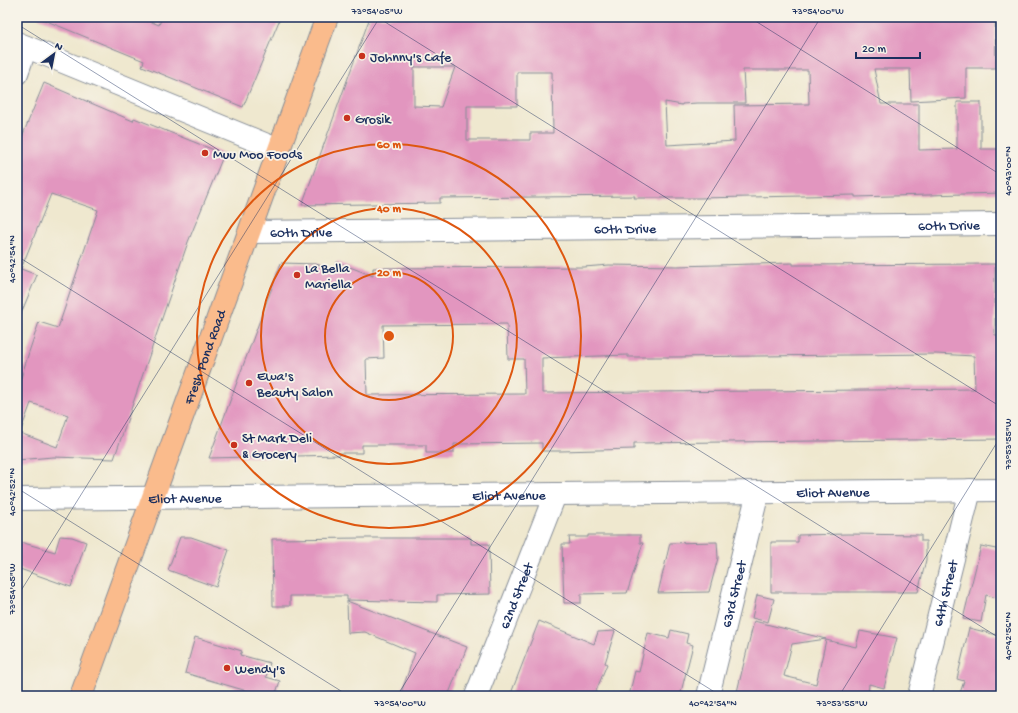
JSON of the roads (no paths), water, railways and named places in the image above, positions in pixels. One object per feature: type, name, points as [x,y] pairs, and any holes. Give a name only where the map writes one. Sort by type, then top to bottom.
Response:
[{"type":"main road","name":"Fresh Pond Road","points":[[81,696],[327,17]]},
{"type":"street","points":[[17,73],[22,45],[279,150]]},
{"type":"street","name":"60th Drive","points":[[250,232],[1001,224]]},
{"type":"street","name":"64th Street","points":[[919,696],[970,490]]},
{"type":"street","name":"Eliot Avenue","points":[[17,499],[152,499],[1001,490]]},
{"type":"street","name":"63rd Street","points":[[708,696],[758,492]]},
{"type":"street","name":"62nd Street","points":[[476,696],[555,495]]},
{"type":"place","name":"Johnny's Cafe","points":[[362,56]]},
{"type":"place","name":"Grosik","points":[[347,118]]},
{"type":"place","name":"Muu Moo Foods","points":[[205,153]]},
{"type":"place","name":"La Bella Mariella","points":[[297,275]]},
{"type":"place","name":"Ewa's Beauty Salon","points":[[249,383]]},
{"type":"place","name":"St Mark Deli & Grocery","points":[[234,445]]},
{"type":"place","name":"Wendy's","points":[[227,668]]}]
